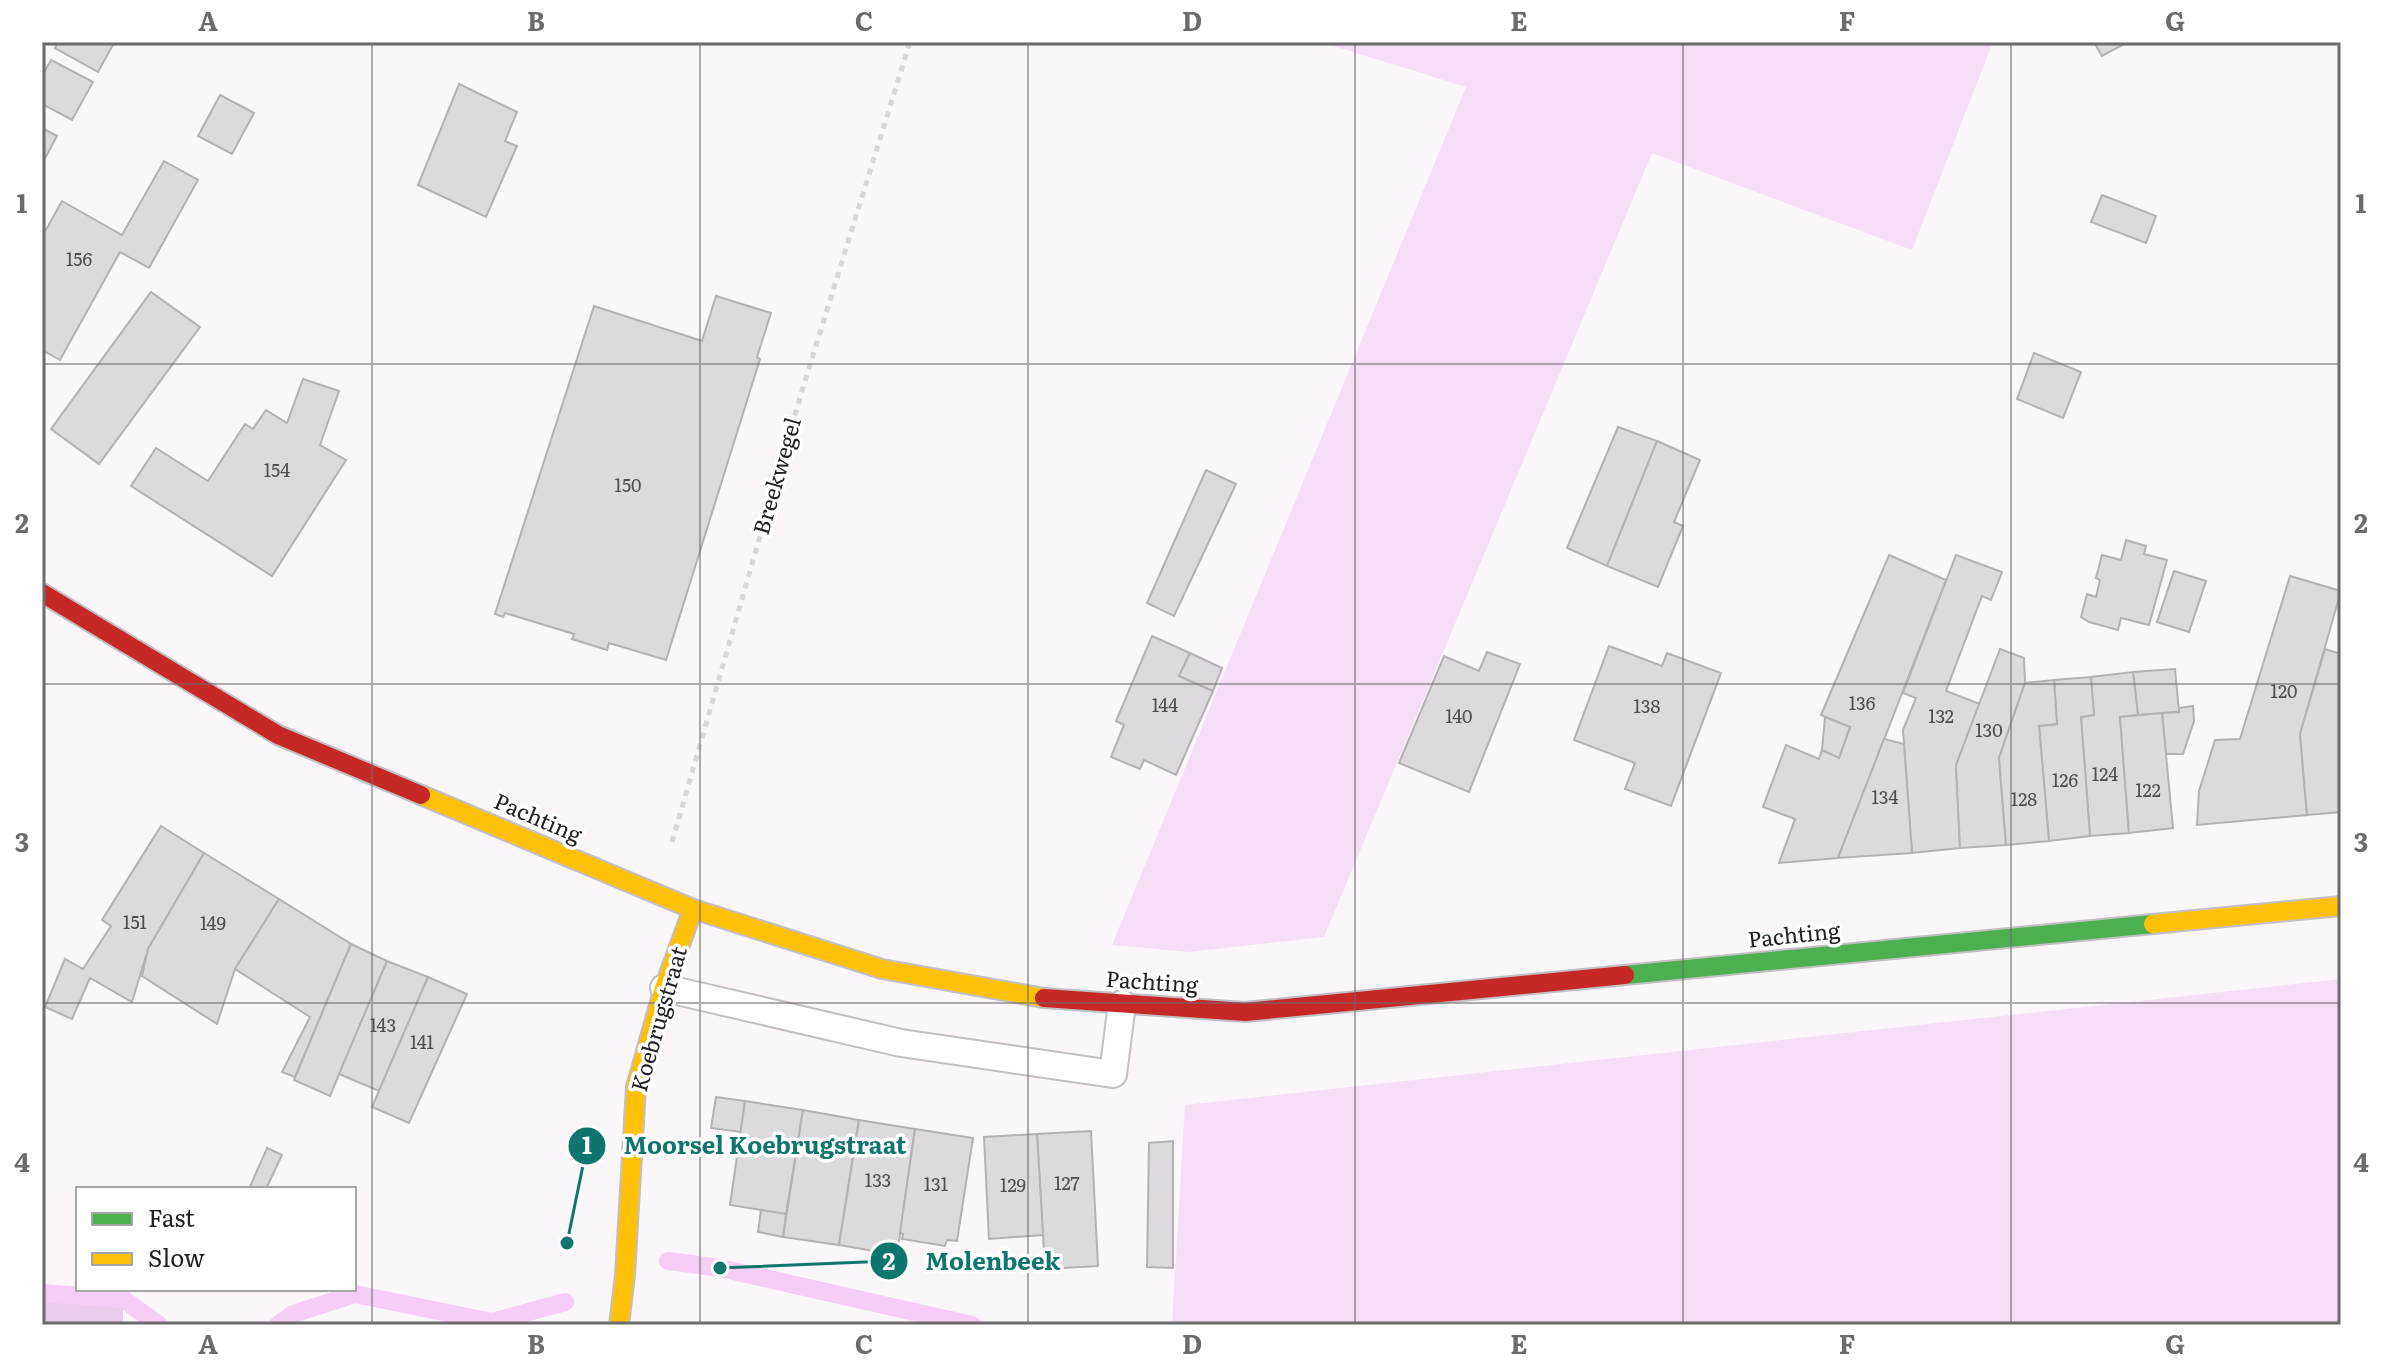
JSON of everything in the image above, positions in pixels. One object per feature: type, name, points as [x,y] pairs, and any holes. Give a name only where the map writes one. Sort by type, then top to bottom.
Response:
[{"type":"main road","name":"Pachting","points":[[42,593],[278,735],[693,909],[882,969],[1061,1001],[1245,1012],[2341,906]]},
{"type":"main road","name":"Koebrugstraat","points":[[619,1325],[625,1275],[636,1087],[664,988],[693,909]]},
{"type":"lane","points":[[664,988],[901,1043],[1113,1074],[1122,1004]]},
{"type":"lane","name":"Koebrugstraat","points":[[625,1275],[641,1325]]},
{"type":"path","name":"Breekwegel","points":[[693,909],[668,863],[673,835],[801,394],[910,42]]},
{"type":"shaded area","points":[[1321,42],[1993,42],[1912,250],[1652,153],[1324,937],[1189,952],[1112,945],[1466,87]]},
{"type":"shaded area","points":[[2341,979],[2341,1325],[1172,1325],[1185,1105]]},
{"type":"shaded area","points":[[42,1293],[123,1299],[123,1325],[42,1325]]},
{"type":"building","points":[[58,42],[114,43],[98,72],[55,48]]},
{"type":"building","points":[[2094,42],[2128,42],[2102,56]]},
{"type":"building","points":[[51,60],[93,82],[72,120],[42,104],[42,76]]},
{"type":"building","points":[[459,84],[517,112],[505,141],[517,146],[486,217],[418,185]]},
{"type":"building","points":[[220,95],[254,113],[232,154],[198,136]]},
{"type":"building","points":[[42,128],[57,136],[42,164]]},
{"type":"building","points":[[164,161],[198,180],[149,268],[120,252],[60,360],[42,350],[42,237],[62,201],[122,235]]},
{"type":"building","points":[[2102,195],[2156,216],[2146,243],[2091,222]]},
{"type":"building","points":[[151,292],[200,327],[99,464],[51,429]]},
{"type":"building","points":[[716,296],[771,313],[757,357],[760,359],[666,660],[609,643],[607,650],[572,639],[574,634],[505,613],[503,617],[495,614],[594,306],[702,341]]},
{"type":"building","points":[[2034,353],[2081,372],[2063,418],[2017,399]]},
{"type":"building","points":[[303,379],[339,391],[320,445],[346,460],[272,576],[131,486],[156,448],[208,481],[245,424],[253,429],[266,410],[287,423]]},
{"type":"building","points":[[1618,427],[1657,441],[1607,566],[1567,548]]},
{"type":"building","points":[[1657,441],[1700,460],[1674,522],[1683,526],[1658,587],[1607,566]]},
{"type":"building","points":[[1206,470],[1236,484],[1174,616],[1147,603]]},
{"type":"building","points":[[2126,540],[2146,546],[2144,554],[2167,560],[2149,625],[2121,618],[2118,630],[2081,617],[2087,594],[2096,597],[2100,580],[2096,578],[2102,555],[2121,560]]},
{"type":"building","points":[[1889,555],[1946,580],[1838,858],[1779,863],[1795,819],[1763,807],[1786,745],[1819,759],[1822,750],[1839,758],[1850,727],[1821,715]]},
{"type":"building","points":[[1956,555],[2002,572],[1991,600],[1982,596],[1946,691],[1980,704],[1956,765],[1960,848],[1912,853],[1903,730],[1916,698],[1903,693]]},
{"type":"building","points":[[2174,571],[2206,581],[2189,632],[2157,622]]},
{"type":"building","points":[[2290,576],[2341,591],[2300,734],[2307,815],[2197,825],[2199,791],[2215,740],[2240,739]]},
{"type":"building","points":[[1152,636],[1190,653],[1179,676],[1213,691],[1176,775],[1144,760],[1140,769],[1111,757],[1124,725],[1116,721]]},
{"type":"building","points":[[1609,646],[1662,666],[1667,653],[1721,673],[1671,806],[1625,789],[1635,763],[1574,740]]},
{"type":"building","points":[[2000,649],[2024,658],[2025,683],[1999,758],[2006,845],[1960,848],[1956,765]]},
{"type":"building","points":[[2325,649],[2341,654],[2341,812],[2307,815],[2300,734]]},
{"type":"building","points":[[1487,652],[1520,664],[1469,792],[1399,763],[1444,656],[1479,671]]},
{"type":"building","points":[[1190,653],[1222,668],[1213,691],[1179,676]]},
{"type":"building","points":[[2175,669],[2179,712],[2138,715],[2133,672]]},
{"type":"building","points":[[2133,672],[2138,715],[2120,717],[2129,833],[2090,836],[2081,717],[2094,715],[2091,677]]},
{"type":"building","points":[[2091,677],[2094,715],[2081,717],[2090,836],[2049,841],[2039,726],[2057,724],[2054,680]]},
{"type":"building","points":[[2054,680],[2057,724],[2039,726],[2049,841],[2006,845],[1999,758],[2025,683]]},
{"type":"building","points":[[2193,706],[2194,721],[2183,754],[2166,754],[2162,713],[2179,712],[2179,708]]},
{"type":"building","points":[[2162,713],[2173,828],[2129,833],[2120,717]]},
{"type":"building","points":[[1825,717],[1850,727],[1839,758],[1822,750]]},
{"type":"building","points":[[1884,739],[1904,744],[1912,853],[1838,858]]},
{"type":"building","points":[[161,826],[204,853],[148,949],[132,1002],[90,978],[72,1019],[45,1007],[65,959],[83,969],[111,926],[102,920]]},
{"type":"building","points":[[204,853],[279,899],[235,969],[217,1024],[142,976],[148,949]]},
{"type":"building","points":[[279,899],[351,944],[295,1077],[282,1072],[310,1017],[235,969]]},
{"type":"building","points":[[351,944],[387,961],[330,1096],[294,1080]]},
{"type":"building","points":[[387,961],[428,977],[379,1091],[339,1074]]},
{"type":"building","points":[[428,977],[467,994],[409,1123],[372,1107]]},
{"type":"building","points":[[716,1097],[745,1101],[741,1132],[711,1128]]},
{"type":"building","points":[[745,1101],[803,1110],[786,1214],[730,1205]]},
{"type":"building","points":[[803,1110],[859,1120],[839,1245],[783,1237]]},
{"type":"building","points":[[859,1120],[915,1129],[897,1255],[839,1245]]},
{"type":"building","points":[[915,1129],[973,1138],[957,1241],[947,1240],[945,1246],[902,1239],[903,1234],[900,1233]]},
{"type":"building","points":[[1091,1131],[1098,1266],[1045,1269],[1037,1134]]},
{"type":"building","points":[[1037,1134],[1043,1235],[989,1239],[984,1137]]},
{"type":"building","points":[[1173,1141],[1173,1268],[1147,1267],[1149,1143]]},
{"type":"building","points":[[267,1148],[282,1155],[267,1187],[250,1187]]},
{"type":"building","points":[[761,1210],[786,1214],[783,1237],[758,1232]]},
{"type":"waterway","points":[[668,1261],[720,1268],[972,1325]]},
{"type":"waterway","points":[[42,1293],[123,1299],[159,1325]]},
{"type":"waterway","points":[[278,1325],[293,1314],[355,1294],[492,1322],[565,1302]]},
{"type":"traffic: fast","points":[[1625,975],[2153,924]]},
{"type":"traffic: slow","points":[[421,795],[693,909],[882,969],[1044,998]]},
{"type":"traffic: slow","points":[[2153,924],[2341,906]]},
{"type":"traffic: slow","points":[[619,1325],[625,1275],[636,1087],[664,988],[693,909]]},
{"type":"traffic: jam","points":[[42,593],[278,735],[421,795]]},
{"type":"traffic: jam","points":[[1044,998],[1245,1012],[1625,975]]},
{"type":"place","name":"Moorsel Koebrugstraat","points":[[567,1243]]},
{"type":"place","name":"Molenbeek","points":[[720,1268]]}]
